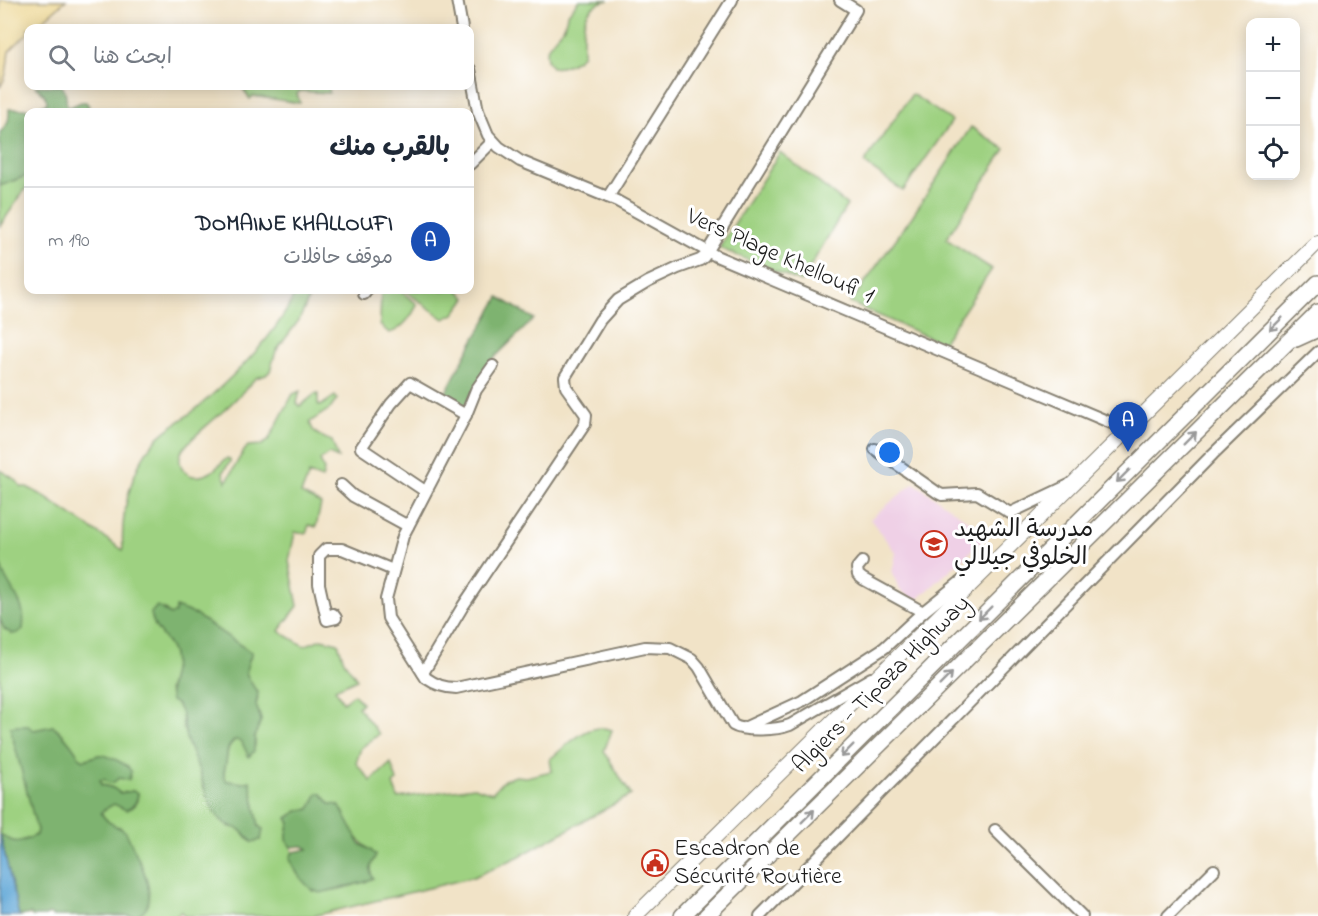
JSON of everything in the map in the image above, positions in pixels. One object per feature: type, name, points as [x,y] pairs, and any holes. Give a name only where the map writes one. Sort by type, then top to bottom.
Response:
[{"type":"highway","name":"Algiers - Tipaza Highway","points":[[682,916],[1318,283]]},
{"type":"highway","name":"Algiers - Tipaza Highway","points":[[706,916],[1318,312]]},
{"type":"highway","points":[[1283,346],[1318,328]]},
{"type":"main road","points":[[635,916],[1318,242]]},
{"type":"street","points":[[457,0],[461,24]]},
{"type":"street","points":[[608,197],[732,0]]},
{"type":"street","points":[[423,673],[463,606],[585,424],[586,415],[567,387],[566,372],[600,320],[618,300],[659,276],[700,260],[707,252],[856,10],[840,0]]},
{"type":"street","points":[[474,90],[478,111],[492,142],[474,160]]},
{"type":"street","name":"Vers Plage Khelloufi 1","points":[[492,142],[520,161],[608,197],[707,252],[1128,430]]},
{"type":"street","points":[[760,916],[1213,454],[1318,352]]},
{"type":"street","points":[[493,366],[476,390],[403,536],[386,598],[388,618],[426,678],[439,686],[456,688],[629,648],[645,646],[670,648],[692,659],[733,725],[742,729],[786,727],[833,702],[888,667]]},
{"type":"street","points":[[425,491],[361,448],[391,404],[410,383],[465,415]]},
{"type":"street","points":[[875,449],[942,495],[977,493],[1010,513],[1074,482]]},
{"type":"street","points":[[341,485],[353,496],[408,526]]},
{"type":"street","points":[[742,729],[802,701],[884,648],[923,612],[1026,529]]},
{"type":"street","points":[[333,614],[336,618],[327,620],[319,584],[319,555],[326,549],[342,549],[393,570]]},
{"type":"street","points":[[862,562],[857,568],[858,575],[923,612]]},
{"type":"street","points":[[833,702],[842,675]]},
{"type":"street","points":[[995,830],[1082,916]]},
{"type":"street","points":[[1168,916],[1214,870]]},
{"type":"shaded area","name":"مدرسة الشهيد الخلوفي جيلالي","points":[[914,483],[989,535],[916,601],[900,590],[892,573],[896,553],[870,519]]},
{"type":"green space","points":[[579,0],[609,0],[599,3],[588,13],[583,28],[583,54],[569,64],[552,67],[547,60],[546,52],[564,27],[567,15]]},
{"type":"green space","points":[[39,90],[64,90],[68,108],[35,108],[47,103],[45,95]]},
{"type":"green space","points":[[244,90],[329,90],[329,93],[300,91],[297,94],[300,103],[253,96],[250,99]]},
{"type":"green space","points":[[912,94],[952,121],[903,191],[864,163]]},
{"type":"green space","points":[[81,102],[86,102],[89,106],[88,108],[68,108]]},
{"type":"green space","points":[[9,109],[24,109],[24,177],[0,186],[0,132],[8,122]]},
{"type":"green space","points":[[971,127],[1005,149],[946,239],[992,269],[942,343],[850,303],[911,218]]},
{"type":"green space","points":[[780,152],[847,205],[801,282],[719,248]]},
{"type":"green space","points":[[24,177],[24,191],[0,226],[0,186]]},
{"type":"green space","points":[[294,294],[311,294],[299,320],[276,351],[270,371],[256,378],[191,440],[183,449],[180,464],[190,475],[200,476],[211,472],[227,458],[230,459],[223,472],[226,482],[248,446],[262,445],[269,439],[293,394],[300,391],[297,403],[300,406],[315,394],[318,394],[320,406],[335,396],[337,399],[331,408],[310,422],[315,432],[332,441],[338,458],[329,454],[320,460],[324,470],[322,479],[309,474],[301,494],[321,504],[316,527],[309,525],[306,534],[295,532],[289,561],[298,606],[279,631],[304,646],[321,639],[338,643],[344,661],[357,679],[335,689],[343,702],[354,694],[362,703],[358,707],[379,734],[361,748],[356,763],[371,781],[391,763],[397,781],[393,784],[398,798],[474,787],[492,793],[504,780],[552,771],[550,759],[563,748],[586,732],[603,728],[612,730],[604,751],[631,795],[520,856],[474,877],[313,916],[184,916],[181,911],[177,916],[137,916],[145,907],[148,896],[144,871],[120,827],[109,823],[101,813],[114,803],[132,808],[137,801],[138,793],[133,791],[120,793],[101,784],[100,779],[128,766],[105,756],[99,755],[84,760],[78,757],[67,740],[53,726],[34,730],[29,794],[37,830],[36,835],[18,842],[0,834],[0,470],[16,480],[21,487],[27,487],[40,494],[123,550],[125,508],[133,479],[146,453],[158,437],[197,408],[225,383],[254,354],[279,322]],"holes":[[[176,608],[194,614],[252,653],[245,675],[258,698],[256,705],[261,720],[255,735],[255,746],[246,748],[241,741],[235,739],[228,750],[224,774],[227,781],[250,782],[259,827],[252,842],[238,828],[230,827],[203,787],[201,775],[183,728],[182,711],[168,691],[175,666],[173,652],[168,643],[164,609],[170,615],[175,613]],[[322,794],[329,804],[343,811],[356,836],[376,855],[371,863],[371,876],[366,880],[344,888],[313,891],[294,869],[290,858],[293,852],[288,838],[290,823],[287,818],[298,811],[310,809],[315,803],[316,796]]]},
{"type":"green space","points":[[381,294],[404,294],[417,304],[406,322],[393,332],[389,333],[380,325]]},
{"type":"green space","points":[[410,294],[462,294],[466,298],[454,314],[444,319]]},
{"type":"green space","points":[[499,297],[534,319],[492,360],[464,407],[444,396]]},
{"type":"green space","points":[[0,560],[6,578],[22,609],[23,629],[18,633],[12,634],[4,629],[0,619]]},
{"type":"green space","points":[[157,606],[170,615],[175,613],[176,607],[194,614],[252,653],[246,671],[258,693],[256,705],[261,720],[255,735],[254,751],[249,757],[241,741],[235,740],[228,750],[224,774],[227,781],[243,783],[250,781],[259,827],[263,829],[261,840],[252,842],[240,830],[224,823],[210,803],[187,741],[181,713],[176,704],[171,701],[170,689],[174,661],[171,649],[152,620],[151,613]]},
{"type":"green space","points":[[28,726],[34,730],[53,726],[84,760],[99,755],[107,756],[131,771],[129,780],[119,778],[109,783],[104,779],[100,780],[101,785],[113,788],[120,793],[133,791],[138,793],[135,804],[126,810],[114,804],[101,813],[110,823],[126,832],[146,879],[149,898],[146,907],[137,916],[53,916],[49,914],[32,916],[31,914],[19,916],[0,834],[17,842],[36,835],[37,830],[10,727]]},
{"type":"green space","points":[[318,793],[322,794],[330,804],[339,805],[360,844],[376,856],[371,870],[373,878],[320,893],[305,884],[294,868],[290,858],[293,852],[308,849],[303,846],[291,847],[287,841],[290,823],[287,818],[298,811],[310,809]]},
{"type":"sand","points":[[0,0],[66,0],[39,24],[24,24],[24,37],[9,51],[6,74],[0,87]]},
{"type":"water","points":[[0,834],[19,916],[0,916]]},
{"type":"place","name":"DOMAINE KHALLOUFI","points":[[1128,452]]},
{"type":"place","name":"مدرسة الشهيد الخلوفي جيلالي","points":[[934,544]]},
{"type":"place","name":"Escadron de Sécurité Routière","points":[[655,863]]}]
